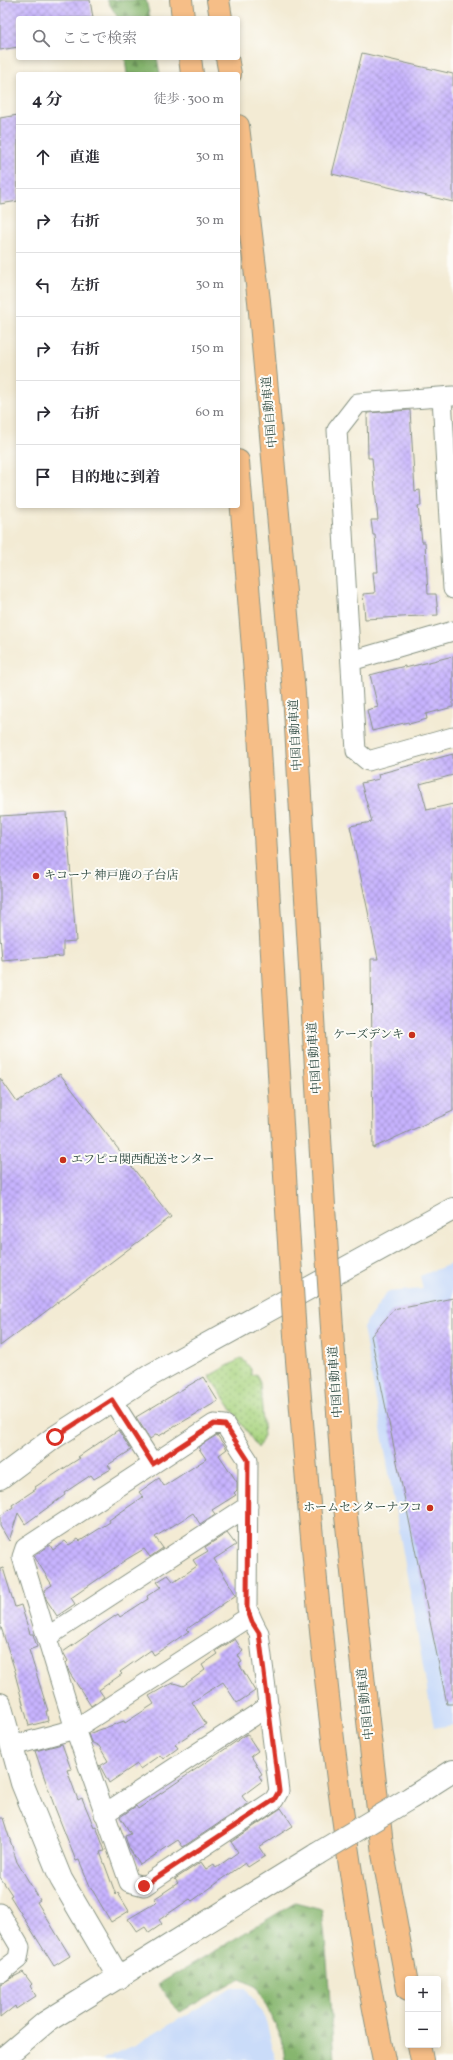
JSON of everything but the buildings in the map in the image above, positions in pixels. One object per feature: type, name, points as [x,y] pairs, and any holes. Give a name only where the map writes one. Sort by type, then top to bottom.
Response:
[{"type":"highway","points":[[180,0],[183,16]]},
{"type":"highway","points":[[218,0],[221,16]]},
{"type":"highway","points":[[190,60],[192,72]]},
{"type":"highway","points":[[227,60],[230,72]]},
{"type":"highway","name":"中国自動車道","points":[[240,143],[260,309],[291,662],[325,1223],[344,1498],[383,1854],[406,1976]]},
{"type":"highway","points":[[240,485],[257,698],[288,1227],[308,1502],[328,1688],[351,1871],[384,2060]]},
{"type":"highway","points":[[420,2048],[422,2060]]},
{"type":"street","points":[[453,589],[448,396],[358,403],[337,430],[356,751],[368,762],[453,737]]},
{"type":"street","points":[[350,661],[453,631]]},
{"type":"street","points":[[0,1478],[55,1437],[151,1375],[453,1209]]},
{"type":"street","points":[[112,1400],[153,1464]]},
{"type":"street","points":[[214,1424],[225,1425],[248,1460],[247,1608],[259,1633],[279,1791],[274,1800],[144,1886],[129,1882],[75,1729],[22,1557],[25,1548],[153,1464],[214,1424]]},
{"type":"street","points":[[47,1637],[248,1506]]},
{"type":"street","points":[[12,1746],[75,1729],[250,1616]]},
{"type":"street","points":[[0,1704],[22,1783],[61,1879],[119,1978]]},
{"type":"street","points":[[104,1814],[268,1706]]},
{"type":"street","points":[[1,2060],[46,2022],[453,1771]]},
{"type":"street","points":[[0,1914],[20,1947],[18,1959],[0,1973]]},
{"type":"shaded area","name":"ホームセンターナフコ","points":[[453,1263],[453,1725],[434,1728],[363,1327],[387,1292],[423,1289],[420,1276]]},
{"type":"shaded area","points":[[232,1988],[246,1988],[265,2018],[276,2060],[101,2060],[135,2045]]},
{"type":"green space","points":[[107,0],[146,0],[150,16],[117,16]]},
{"type":"green space","points":[[125,60],[157,60],[160,72],[127,72]]},
{"type":"green space","points":[[242,1358],[251,1369],[251,1375],[256,1374],[260,1383],[264,1436],[258,1448],[209,1376]]},
{"type":"green space","points":[[295,1903],[322,1910],[334,2060],[285,2060],[282,2039],[257,1987],[240,1979],[180,2012],[157,1985]]},
{"type":"place","name":"キコーナ 神戸鹿の子台店","points":[[36,876]]},
{"type":"place","name":"ケーズデンキ","points":[[412,1035]]},
{"type":"place","name":"エフピコ関西配送センター","points":[[63,1160]]},
{"type":"place","name":"ホームセンターナフコ","points":[[430,1508]]},
{"type":"route","points":[[55,1437],[112,1400],[153,1464],[214,1424],[225,1425],[248,1460],[247,1608],[252,1622],[259,1633],[279,1791],[274,1800],[144,1886]]}]
